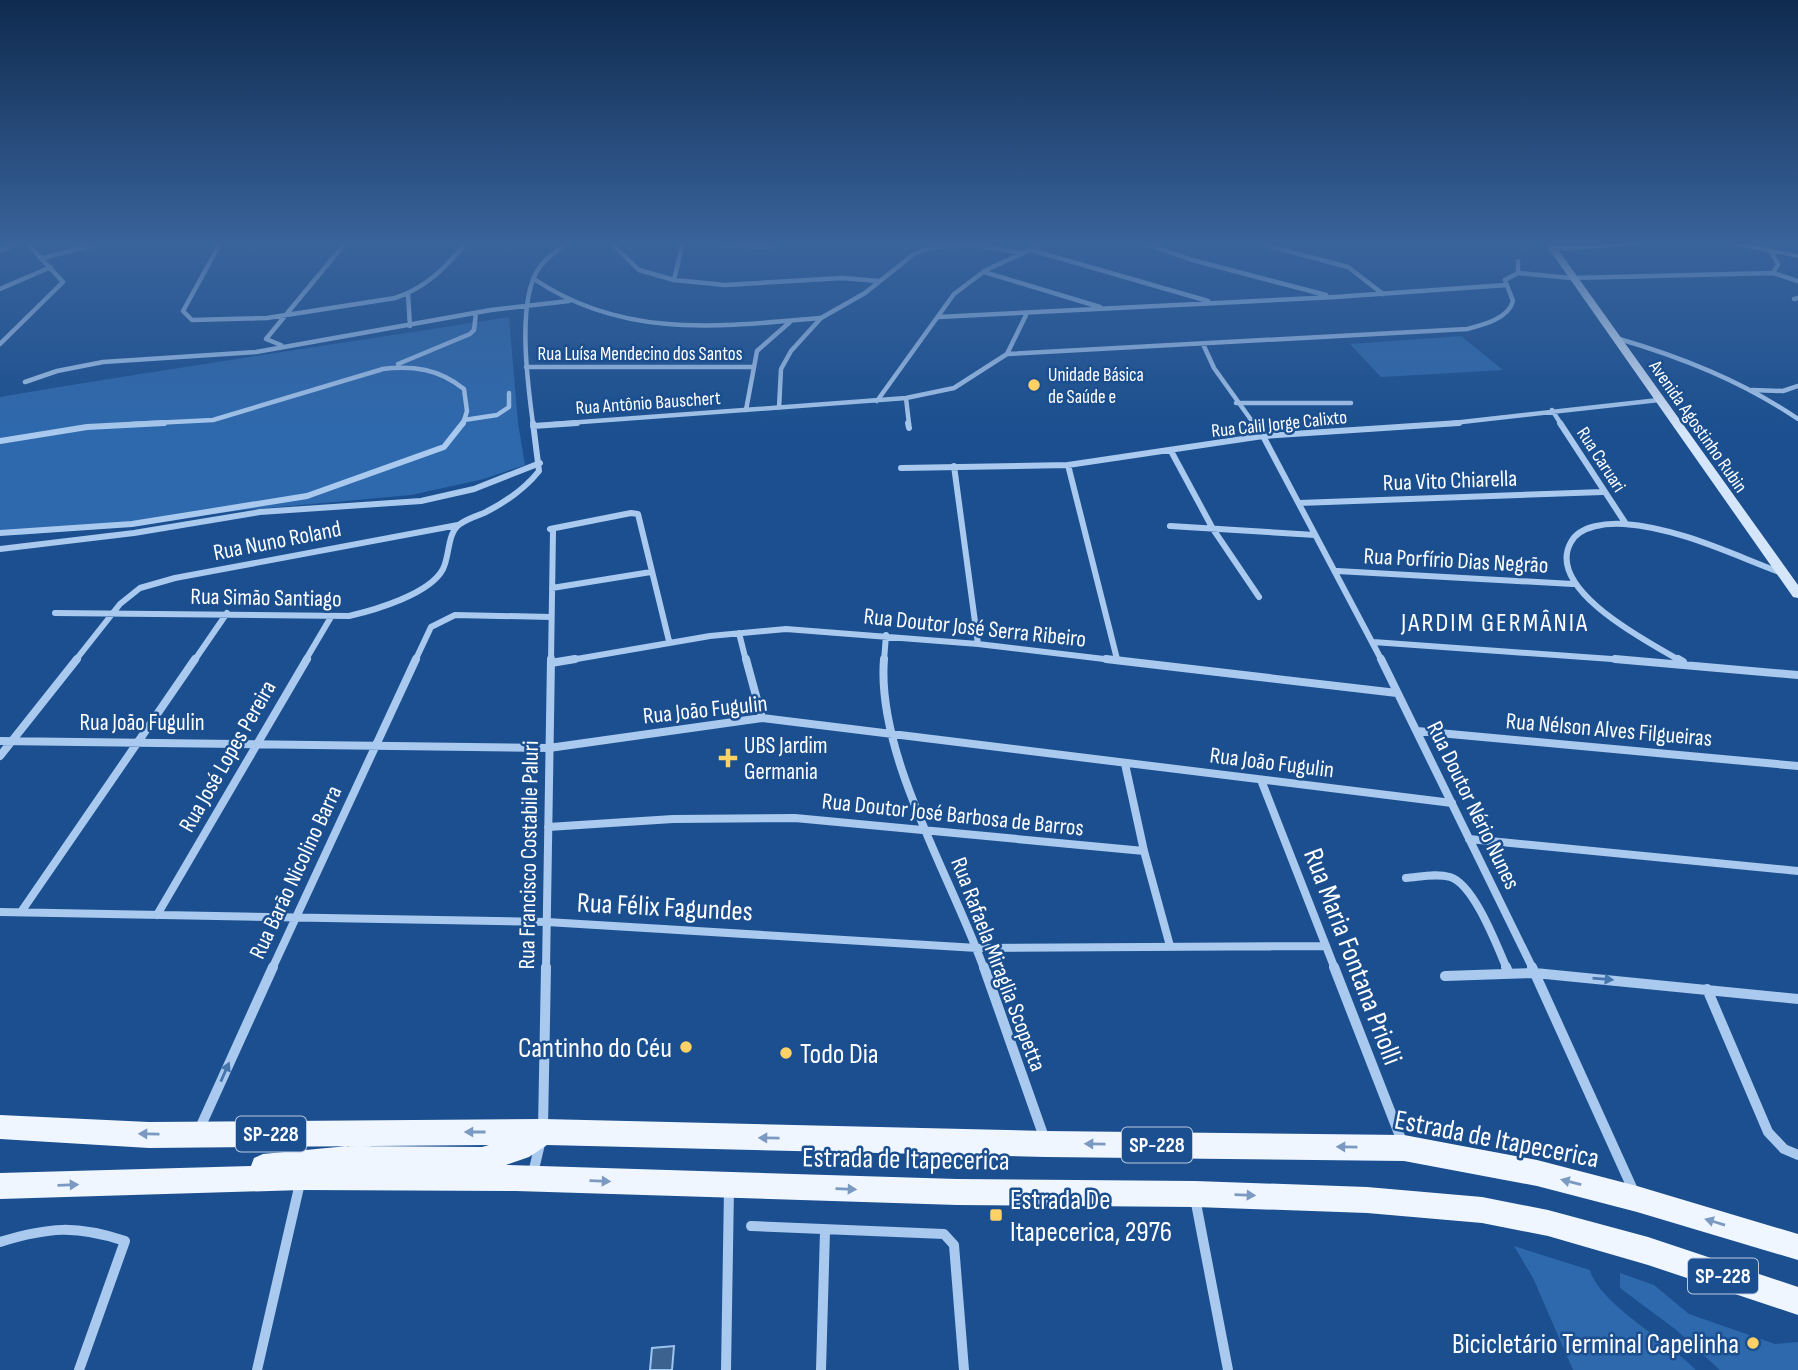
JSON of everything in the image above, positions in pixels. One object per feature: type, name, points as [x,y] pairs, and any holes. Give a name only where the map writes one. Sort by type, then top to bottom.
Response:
[{"type":"main road","name":"Avenida Agostinho Rubin","points":[[1592,306],[1798,594]]},
{"type":"main road","name":"Estrada de Itapecerica","points":[[0,1127],[149,1135],[543,1132],[1046,1144],[1404,1148],[1537,1173],[1637,1199],[1798,1247]]},
{"type":"main road","points":[[223,1178],[235,1170],[348,1159],[482,1160],[520,1148],[543,1132]]},
{"type":"main road","name":"Estrada de Itapecerica","points":[[0,1185],[302,1177],[532,1179],[957,1192],[1367,1199],[1482,1210],[1584,1232],[1798,1301]]},
{"type":"street","points":[[0,344],[41,306]]},
{"type":"street","points":[[185,306],[183,311],[192,320],[213,321],[347,306]]},
{"type":"street","points":[[285,345],[266,339],[293,306]]},
{"type":"street","points":[[409,306],[410,326]]},
{"type":"street","points":[[25,382],[57,371],[103,362],[256,352],[476,313],[539,306]]},
{"type":"street","points":[[581,306],[598,313],[664,324],[703,327],[821,318],[844,306]]},
{"type":"street","points":[[877,401],[946,306]]},
{"type":"street","points":[[1097,306],[1107,309]]},
{"type":"street","points":[[938,317],[1162,306]]},
{"type":"street","points":[[746,410],[906,398],[954,388],[1007,354],[1467,329],[1493,321],[1508,311],[1511,306]]},
{"type":"street","points":[[458,525],[513,496],[533,482],[540,467],[526,367],[526,308]]},
{"type":"street","points":[[0,441],[87,427],[213,420],[382,369],[470,334],[474,330],[476,313]]},
{"type":"street","points":[[1007,354],[1027,313]]},
{"type":"street","points":[[779,408],[781,369],[785,360],[821,318]]},
{"type":"street","name":"Rua Antônio Bauschert","points":[[533,426],[746,410],[757,351],[790,321]]},
{"type":"street","points":[[1616,338],[1655,350],[1748,389],[1796,416]]},
{"type":"street","name":"Rua Doutor Nério Nunes","points":[[1203,344],[1214,368],[1236,403],[1263,436],[1337,571],[1535,973],[1637,1199]]},
{"type":"street","points":[[0,533],[132,524],[307,496],[444,447],[464,420],[467,411],[464,389],[445,374],[423,368],[401,366],[382,369]]},
{"type":"street","name":"Rua Luísa Mendecino dos Santos","points":[[526,367],[753,367]]},
{"type":"street","points":[[1748,389],[1783,391],[1798,386]]},
{"type":"street","points":[[464,420],[503,412],[509,407],[509,393]]},
{"type":"street","points":[[906,398],[909,428]]},
{"type":"street","name":"Rua Calil Jorge Calixto","points":[[901,468],[1068,465],[1263,436],[1421,427],[1552,410],[1659,400]]},
{"type":"street","points":[[1236,403],[1350,402]]},
{"type":"street","name":"Rua Caruari","points":[[1552,410],[1626,524]]},
{"type":"street","points":[[1171,451],[1213,529],[1259,597]]},
{"type":"street","points":[[1068,465],[1117,659]]},
{"type":"street","points":[[954,466],[978,644]]},
{"type":"street","points":[[0,548],[107,537],[260,512],[421,501],[474,489],[540,467]]},
{"type":"street","name":"Rua Vito Chiarella","points":[[1299,503],[1603,492]]},
{"type":"street","name":"Rua Francisco Costabile Paluri","points":[[532,1179],[543,1132],[553,531],[550,529],[631,513],[640,516],[651,572]]},
{"type":"street","points":[[1687,664],[1617,621],[1573,584],[1566,560],[1569,542],[1588,529],[1605,524],[1626,524],[1672,534],[1783,573]]},
{"type":"street","name":"Rua Nuno Roland","points":[[0,756],[113,613],[128,596],[140,588],[175,578],[458,525]]},
{"type":"street","name":"Rua Simão Santiago","points":[[55,613],[227,613],[331,617],[371,610],[433,581],[443,568],[453,532],[458,525]]},
{"type":"street","points":[[1170,526],[1315,535]]},
{"type":"street","name":"Rua Porfírio Dias Negrão","points":[[1337,571],[1573,584]]},
{"type":"street","points":[[552,588],[651,572],[669,641]]},
{"type":"street","points":[[21,912],[227,613]]},
{"type":"street","name":"Rua Barão Nicolino Barra","points":[[198,1134],[431,627],[456,615],[551,617]]},
{"type":"street","name":"Rua José Lopes Pereira","points":[[157,915],[331,617]]},
{"type":"street","name":"Rua Doutor José Serra Ribeiro","points":[[551,663],[669,641],[786,629],[978,644],[1397,693]]},
{"type":"street","points":[[739,633],[762,718]]},
{"type":"street","name":"Rua Rafaela Miraglia Scopetta","points":[[886,635],[883,672],[891,733],[927,832],[977,948],[1046,1144]]},
{"type":"street","points":[[1373,642],[1687,664],[1798,675]]},
{"type":"street","name":"Rua João Fugulin","points":[[0,741],[139,740],[549,748],[762,718],[1452,803]]},
{"type":"street","name":"Rua Nélson Alves Filgueiras","points":[[1417,731],[1798,766]]},
{"type":"street","points":[[1125,764],[1144,851],[1170,946]]},
{"type":"street","name":"Rua Maria Fontana Priolli","points":[[1261,780],[1404,1148]]},
{"type":"street","name":"Rua Doutor José Barbosa de Barros","points":[[548,827],[673,819],[768,817],[1144,851]]},
{"type":"street","points":[[1469,839],[1798,871]]},
{"type":"street","points":[[1406,878],[1446,877],[1455,878],[1462,884],[1477,906],[1509,974]]},
{"type":"street","name":"Rua Félix Fagundes","points":[[0,912],[547,922],[977,948],[1326,946]]},
{"type":"street","points":[[1445,976],[1535,973],[1798,999]]},
{"type":"street","points":[[1707,989],[1768,1132],[1784,1149],[1798,1155]]},
{"type":"street","points":[[257,1370],[302,1177]]},
{"type":"street","points":[[726,1370],[729,1186]]},
{"type":"street","points":[[1195,1194],[1228,1370]]},
{"type":"street","points":[[751,1226],[944,1234],[954,1245],[964,1370]]},
{"type":"street","points":[[0,1242],[39,1230],[94,1231],[125,1241],[79,1370]]},
{"type":"street","points":[[821,1370],[825,1231]]},
{"type":"shaded area","points":[[509,317],[518,423],[525,465],[484,479],[411,495],[245,510],[68,531],[18,535],[0,533],[0,397]]},
{"type":"shaded area","points":[[1461,336],[1503,370],[1381,377],[1350,344]]},
{"type":"shaded area","points":[[1514,1246],[1590,1270],[1607,1296],[1696,1370],[1573,1370],[1533,1278]]},
{"type":"shaded area","points":[[1620,1273],[1654,1285],[1689,1314],[1775,1344],[1798,1342],[1798,1370],[1720,1370],[1675,1329],[1620,1288]]},
{"type":"shaded area","points":[[674,1346],[672,1370],[650,1370],[652,1348]]},
{"type":"place","name":"Unidade Básica de Saúde e","points":[[1034,385]]},
{"type":"place","name":"UBS Jardim Germania","points":[[728,758]]},
{"type":"place","name":"Cantinho do Céu","points":[[686,1047]]},
{"type":"place","name":"Todo Dia","points":[[786,1053]]},
{"type":"place","name":"Estrada De Itapecerica, 2976","points":[[996,1215]]},
{"type":"place","name":"Bicicletário Terminal Capelinha","points":[[1753,1343]]},
{"type":"district","name":"JARDIM GERMÂNIA","points":[[1495,622]]}]
